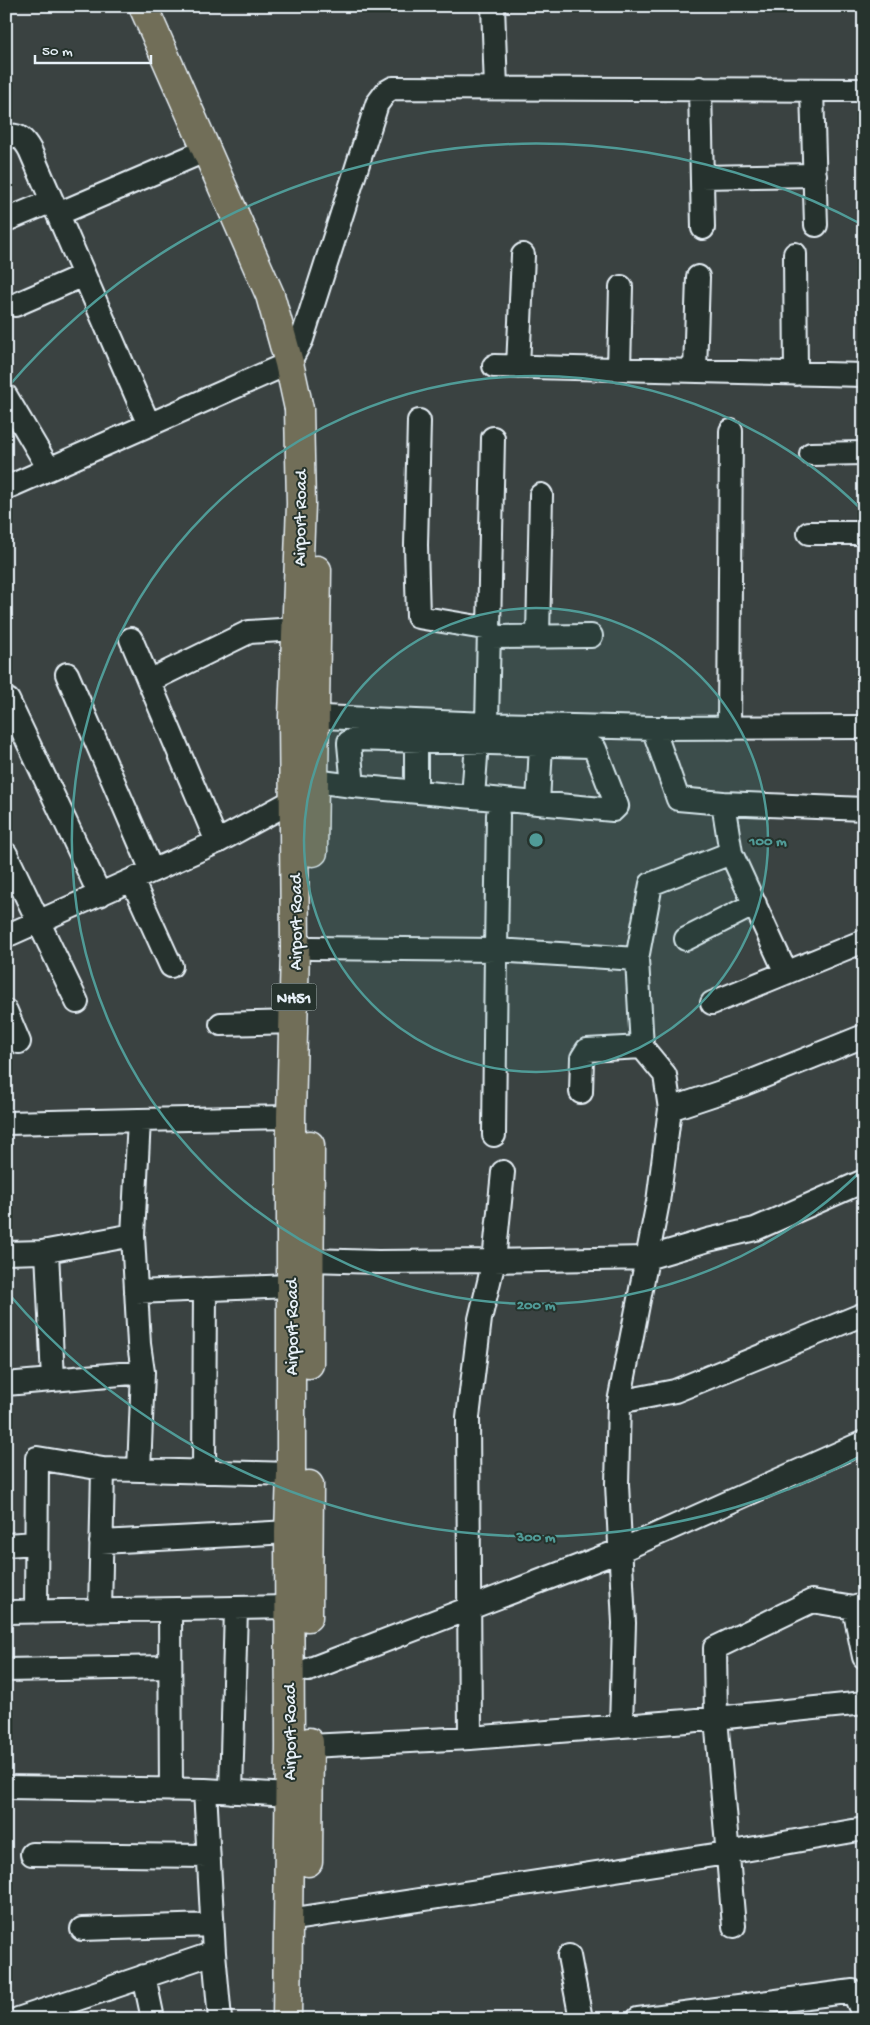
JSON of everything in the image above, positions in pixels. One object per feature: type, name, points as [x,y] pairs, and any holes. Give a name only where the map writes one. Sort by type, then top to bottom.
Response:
[{"type":"highway","name":"Airport Road","points":[[143,6],[270,295],[289,364],[299,410],[301,504],[296,629],[304,717],[314,781],[311,948],[309,1746],[298,1918],[287,2019]]},
{"type":"highway","name":"Airport Road","points":[[162,6],[296,320],[318,410],[304,717],[294,800],[294,1022],[291,1117],[289,1795],[306,2019]]},
{"type":"street","points":[[494,6],[496,88]]},
{"type":"street","points":[[6,488],[289,364],[302,339],[377,104],[386,92],[393,88],[864,90]]},
{"type":"street","points":[[700,88],[703,228]]},
{"type":"street","points":[[812,90],[816,225]]},
{"type":"street","points":[[6,136],[16,136],[24,140],[149,425]]},
{"type":"street","points":[[6,220],[55,208],[207,150]]},
{"type":"street","points":[[702,177],[814,175]]},
{"type":"street","points":[[795,254],[796,374]]},
{"type":"street","points":[[518,367],[524,255]]},
{"type":"street","points":[[15,306],[84,275]]},
{"type":"street","points":[[694,371],[698,277]]},
{"type":"street","points":[[619,369],[621,287]]},
{"type":"street","points":[[494,366],[864,376]]},
{"type":"street","points":[[6,396],[49,469]]},
{"type":"street","points":[[418,421],[416,545],[418,617],[490,633],[538,636],[591,636]]},
{"type":"street","points":[[729,728],[730,431]]},
{"type":"street","points":[[473,797],[482,734],[490,633],[493,438]]},
{"type":"street","points":[[810,454],[864,453]]},
{"type":"street","points":[[538,636],[541,495]]},
{"type":"street","points":[[809,533],[864,533]]},
{"type":"street","points":[[149,681],[249,632],[296,629]]},
{"type":"street","points":[[131,639],[217,842]]},
{"type":"street","points":[[66,674],[142,876],[171,966]]},
{"type":"street","points":[[8,700],[100,895]]},
{"type":"street","points":[[304,717],[482,734],[541,744],[593,747],[617,806],[613,810],[314,781]]},
{"type":"street","points":[[354,786],[349,744],[351,739],[416,741],[482,734],[653,728],[864,727]]},
{"type":"street","points":[[653,728],[678,799],[723,803],[864,809]]},
{"type":"street","points":[[416,741],[416,791]]},
{"type":"street","points":[[538,803],[541,744]]},
{"type":"street","points":[[6,936],[217,842],[294,800]]},
{"type":"street","points":[[723,803],[731,853],[786,973]]},
{"type":"street","points":[[494,1135],[498,814]]},
{"type":"street","points":[[621,1726],[624,1623],[617,1484],[619,1402],[658,1202],[670,1109],[665,1075],[642,1047],[637,959],[651,884],[731,853]]},
{"type":"street","points":[[6,854],[76,1002]]},
{"type":"street","points":[[686,939],[755,904]]},
{"type":"street","points":[[712,1003],[864,941]]},
{"type":"street","points":[[311,948],[496,950],[637,959]]},
{"type":"street","points":[[6,1011],[19,1042]]},
{"type":"street","points":[[221,1024],[294,1022]]},
{"type":"street","points":[[670,1109],[742,1085],[864,1036]]},
{"type":"street","points":[[581,1092],[582,1058],[587,1050],[642,1047]]},
{"type":"street","points":[[6,1123],[291,1117]]},
{"type":"street","points":[[138,1120],[133,1235],[143,1372],[140,1470]]},
{"type":"street","points":[[470,1738],[468,1417],[480,1319],[494,1261],[503,1172]]},
{"type":"street","points":[[310,1260],[378,1262],[647,1258],[708,1240],[755,1229],[864,1181]]},
{"type":"street","points":[[6,1253],[47,1251],[133,1235]]},
{"type":"street","points":[[47,1251],[52,1380]]},
{"type":"street","points":[[136,1292],[290,1286]]},
{"type":"street","points":[[204,1472],[205,1289]]},
{"type":"street","points":[[619,1402],[676,1391],[864,1314]]},
{"type":"street","points":[[6,1384],[143,1372]]},
{"type":"street","points":[[308,1670],[620,1551],[864,1442]]},
{"type":"street","points":[[36,1612],[37,1458],[103,1468],[291,1474]]},
{"type":"street","points":[[100,1611],[103,1468]]},
{"type":"street","points":[[101,1542],[289,1532]]},
{"type":"street","points":[[6,1544],[36,1543]]},
{"type":"street","points":[[734,1926],[716,1718],[715,1648],[812,1601],[859,1606],[864,1657]]},
{"type":"street","points":[[6,1612],[289,1607]]},
{"type":"street","points":[[231,1792],[236,1609]]},
{"type":"street","points":[[170,1610],[171,1790]]},
{"type":"street","points":[[6,1670],[170,1667]]},
{"type":"street","points":[[309,1746],[470,1738],[716,1718],[864,1703]]},
{"type":"street","points":[[6,1787],[205,1790],[289,1795]]},
{"type":"street","points":[[205,1790],[212,1925],[220,2019]]},
{"type":"street","points":[[298,1918],[864,1829]]},
{"type":"street","points":[[32,1854],[208,1856]]},
{"type":"street","points":[[82,1929],[212,1925]]},
{"type":"street","points":[[23,2018],[66,2011],[144,1976],[214,1953]]},
{"type":"street","points":[[569,1956],[581,2019]]},
{"type":"street","points":[[144,1976],[153,2019]]},
{"type":"street","points":[[856,1989],[853,1991],[864,2016]]},
{"type":"street","points":[[638,2019],[856,1989]]}]
